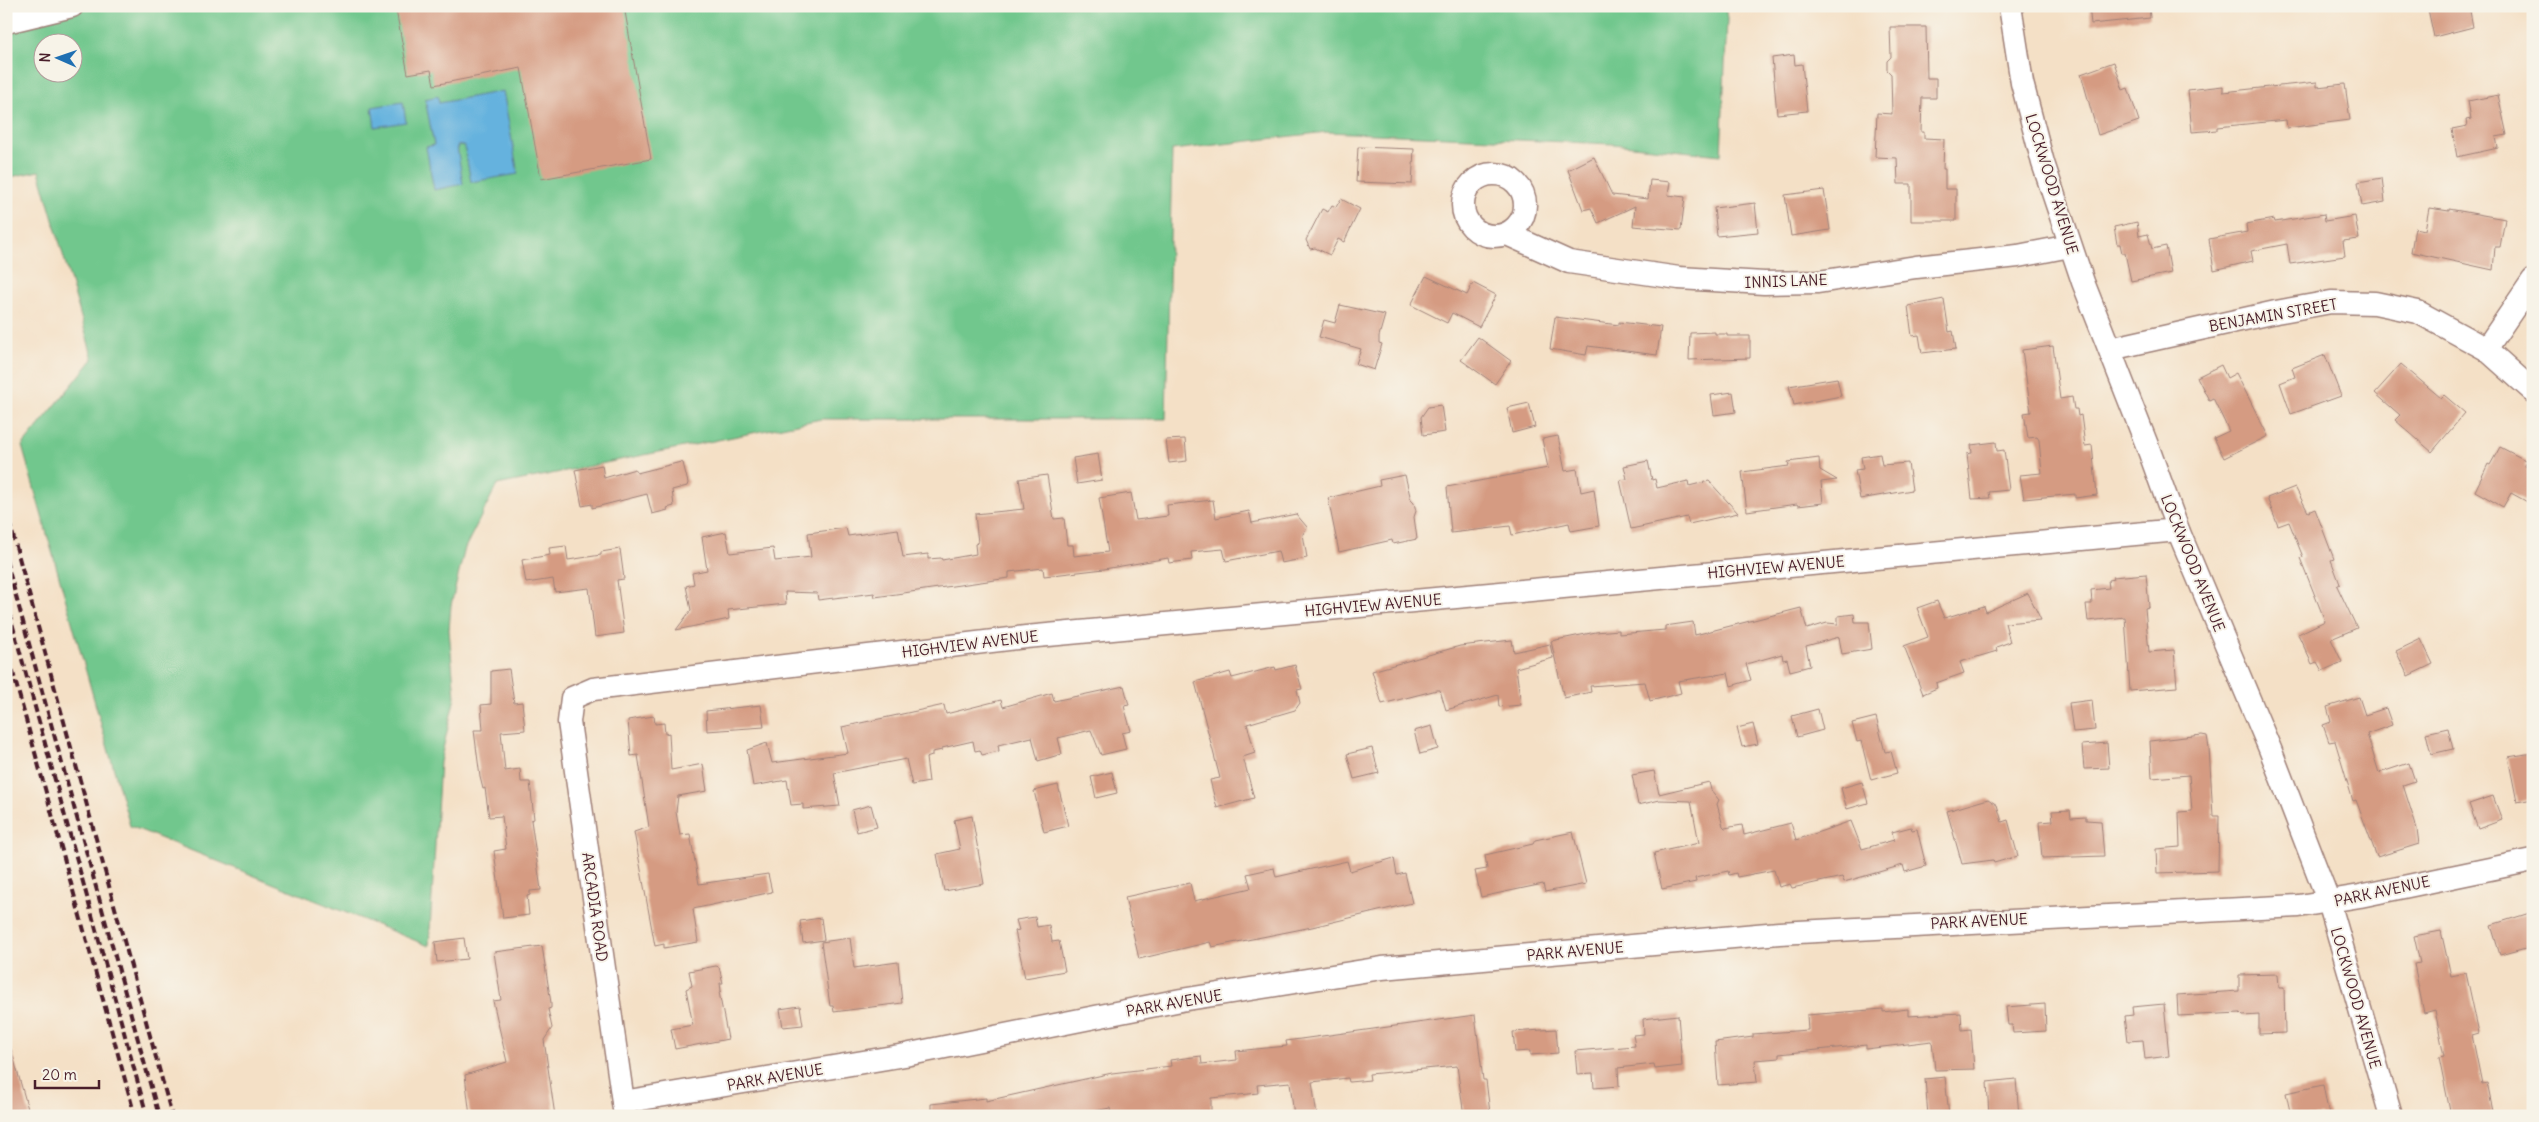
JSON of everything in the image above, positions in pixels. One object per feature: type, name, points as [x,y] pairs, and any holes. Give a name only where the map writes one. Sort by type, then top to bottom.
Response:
[{"type":"street","points":[[6,22],[72,6]]},
{"type":"street","name":"LOCKWOOD AVENUE","points":[[2010,6],[2022,83],[2043,163],[2070,246],[2178,530],[2270,749],[2329,902],[2391,1116]]},
{"type":"street","name":"INNIS LANE","points":[[1507,234],[1569,262],[1679,278],[1764,283],[1818,282],[1916,267],[2018,256],[2070,246]]},
{"type":"street","points":[[2486,349],[2533,280]]},
{"type":"street","name":"BENJAMIN STREET","points":[[2110,349],[2276,312],[2331,302],[2375,303],[2418,312],[2486,349],[2533,391]]},
{"type":"street","name":"HIGHVIEW AVENUE","points":[[572,698],[593,689],[1026,637],[2178,530]]},
{"type":"street","name":"ARCADIA ROAD","points":[[572,698],[569,722],[624,1109]]},
{"type":"street","name":"PARK AVENUE","points":[[624,1109],[1180,1000],[1382,968],[1779,932],[2299,906],[2329,902],[2533,860]]},
{"type":"green space","points":[[6,6],[1725,6],[1727,19],[1721,155],[1613,144],[1327,132],[1172,150],[1166,419],[821,419],[497,485],[465,548],[451,605],[449,630],[455,697],[440,762],[429,946],[130,826],[22,446],[93,359],[39,171],[6,178]]},
{"type":"water","points":[[503,91],[518,174],[471,182],[464,145],[457,146],[463,184],[434,190],[426,147],[434,145],[425,99],[438,96],[439,103]]},
{"type":"water","points":[[403,102],[406,122],[375,127],[372,107]]},
{"type":"building","points":[[415,6],[624,6],[651,159],[541,179],[521,68],[434,85],[431,70],[408,74],[396,10]]},
{"type":"building","points":[[2089,6],[2149,6],[2150,18],[2091,24]]},
{"type":"building","points":[[2443,6],[2469,6],[2473,27],[2434,37],[2428,9]]},
{"type":"building","points":[[1890,27],[1926,27],[1927,78],[1936,78],[1936,98],[1922,98],[1921,132],[1924,132],[1924,138],[1944,139],[1943,169],[1945,169],[1945,189],[1956,189],[1956,221],[1911,221],[1911,184],[1898,184],[1897,158],[1875,157],[1877,113],[1892,114],[1891,74],[1887,70],[1887,61],[1891,57]]},
{"type":"building","points":[[1794,55],[1795,65],[1802,64],[1807,111],[1777,114],[1772,58]]},
{"type":"building","points":[[2114,62],[2123,90],[2128,88],[2139,121],[2098,135],[2081,74]]},
{"type":"building","points":[[2317,82],[2317,87],[2345,84],[2350,120],[2287,128],[2286,120],[2217,127],[2217,130],[2192,132],[2188,90],[2223,86],[2223,92]]},
{"type":"building","points":[[2498,95],[2507,135],[2496,137],[2498,148],[2457,157],[2452,129],[2467,126],[2466,120],[2471,119],[2468,101]]},
{"type":"building","points":[[1358,147],[1414,149],[1412,184],[1356,182]]},
{"type":"building","points":[[1594,157],[1612,195],[1648,199],[1650,180],[1670,182],[1668,195],[1685,197],[1681,230],[1633,226],[1635,206],[1598,223],[1591,208],[1583,210],[1568,170]]},
{"type":"building","points":[[2382,178],[2385,202],[2362,206],[2358,182]]},
{"type":"building","points":[[1824,190],[1830,230],[1791,236],[1785,195]]},
{"type":"building","points":[[1341,199],[1360,209],[1344,242],[1338,239],[1330,255],[1315,248],[1310,249],[1306,240],[1322,209],[1328,212],[1332,205],[1336,207]]},
{"type":"building","points":[[1755,203],[1758,232],[1717,236],[1714,208]]},
{"type":"building","points":[[2429,208],[2449,211],[2449,209],[2505,219],[2500,247],[2495,247],[2493,270],[2411,252],[2415,228],[2425,230]]},
{"type":"building","points":[[2324,214],[2325,221],[2355,216],[2359,239],[2343,241],[2345,256],[2290,264],[2287,244],[2251,251],[2253,261],[2214,270],[2209,239],[2247,232],[2246,224],[2274,219],[2275,222]]},
{"type":"building","points":[[2137,222],[2139,236],[2148,234],[2152,249],[2166,246],[2171,273],[2131,281],[2125,253],[2122,253],[2120,244],[2117,244],[2114,227]]},
{"type":"building","points":[[1426,276],[1467,295],[1473,283],[1496,295],[1479,327],[1452,313],[1447,323],[1411,305]]},
{"type":"building","points":[[1944,299],[1949,332],[1953,331],[1956,349],[1922,353],[1919,335],[1912,336],[1908,306]]},
{"type":"building","points":[[1340,305],[1385,315],[1379,336],[1379,343],[1382,344],[1374,370],[1356,364],[1361,349],[1319,337],[1324,320],[1335,323]]},
{"type":"building","points":[[1555,317],[1619,325],[1619,322],[1661,327],[1657,355],[1588,346],[1586,355],[1550,349]]},
{"type":"building","points":[[1715,332],[1715,334],[1727,334],[1727,336],[1750,336],[1750,358],[1689,360],[1690,333]]},
{"type":"building","points":[[1478,337],[1511,361],[1495,384],[1461,360]]},
{"type":"building","points":[[2053,346],[2060,399],[2072,397],[2074,409],[2077,409],[2078,416],[2081,415],[2085,446],[2092,445],[2097,495],[2075,498],[2075,494],[2024,499],[2020,475],[2042,473],[2039,440],[2037,437],[2028,438],[2024,413],[2031,412],[2022,350]]},
{"type":"building","points":[[2325,355],[2341,396],[2291,414],[2280,383],[2295,377],[2292,368]]},
{"type":"building","points":[[2401,364],[2441,398],[2444,395],[2465,413],[2432,452],[2395,420],[2400,415],[2375,393]]},
{"type":"building","points":[[2221,365],[2227,378],[2236,373],[2268,436],[2224,458],[2214,438],[2229,431],[2213,398],[2209,400],[2197,377]]},
{"type":"building","points":[[1837,378],[1841,396],[1794,405],[1789,386]]},
{"type":"building","points":[[1733,392],[1736,412],[1714,415],[1711,395]]},
{"type":"building","points":[[1529,403],[1535,427],[1512,433],[1507,408]]},
{"type":"building","points":[[1441,405],[1445,432],[1423,435],[1421,417],[1428,407]]},
{"type":"building","points":[[1558,436],[1565,471],[1577,469],[1581,492],[1594,489],[1599,526],[1571,531],[1569,523],[1512,535],[1510,526],[1451,533],[1447,487],[1548,468],[1542,439]]},
{"type":"building","points":[[1185,439],[1187,461],[1169,463],[1166,440]]},
{"type":"building","points":[[1996,442],[1997,451],[2004,450],[2009,490],[1989,492],[1990,498],[1972,499],[1967,454],[1972,453],[1971,445]]},
{"type":"building","points":[[2500,447],[2527,461],[2525,466],[2533,471],[2533,505],[2511,493],[2503,507],[2475,491],[2488,464],[2490,465]]},
{"type":"building","points":[[1098,454],[1102,480],[1077,484],[1073,458]]},
{"type":"building","points":[[1880,454],[1882,465],[1908,463],[1912,490],[1860,499],[1855,470],[1863,469],[1861,457]]},
{"type":"building","points":[[1819,458],[1820,470],[1837,480],[1821,482],[1823,503],[1798,506],[1797,504],[1747,511],[1742,472],[1789,466],[1788,462]]},
{"type":"building","points":[[1648,461],[1652,480],[1655,479],[1657,488],[1688,481],[1689,486],[1709,481],[1738,513],[1689,524],[1687,517],[1631,529],[1620,480],[1627,479],[1624,466]]},
{"type":"building","points":[[683,463],[688,483],[687,486],[672,490],[674,506],[667,508],[668,510],[652,514],[647,494],[592,508],[592,504],[582,506],[575,470],[602,465],[604,478],[635,469],[637,473]]},
{"type":"building","points":[[1047,475],[1054,519],[1064,518],[1067,545],[1073,545],[1074,556],[1108,552],[1099,498],[1131,493],[1136,520],[1168,516],[1167,505],[1213,500],[1216,518],[1249,511],[1252,523],[1296,514],[1307,527],[1303,534],[1307,558],[1281,563],[1278,551],[1226,561],[1223,549],[1191,552],[1192,560],[1169,563],[1168,558],[1104,569],[1044,576],[1043,568],[1009,572],[1009,578],[875,597],[874,593],[818,600],[817,593],[785,592],[786,604],[728,610],[729,619],[676,630],[691,610],[686,586],[694,584],[692,573],[707,570],[702,537],[726,532],[730,553],[773,548],[775,561],[811,557],[808,533],[846,528],[848,536],[898,529],[903,557],[928,554],[928,559],[941,558],[942,560],[976,554],[975,544],[978,543],[975,514],[1024,509],[1019,479]]},
{"type":"building","points":[[1405,475],[1411,500],[1416,511],[1414,517],[1417,539],[1393,544],[1392,540],[1339,552],[1328,498],[1380,486],[1379,480]]},
{"type":"building","points":[[2295,487],[2308,512],[2315,509],[2334,559],[2331,560],[2340,584],[2337,586],[2357,628],[2331,639],[2342,662],[2322,671],[2317,662],[2312,664],[2298,634],[2325,621],[2300,558],[2303,557],[2289,522],[2278,526],[2267,498]]},
{"type":"building","points":[[566,546],[568,560],[601,555],[601,552],[620,549],[624,579],[617,580],[624,633],[595,637],[589,588],[555,592],[553,579],[526,583],[522,560],[550,555],[549,548]]},
{"type":"building","points":[[2146,574],[2149,607],[2145,608],[2149,652],[2174,650],[2177,687],[2130,691],[2125,617],[2088,621],[2086,604],[2092,604],[2091,590],[2109,588],[2108,580],[2114,579],[2113,577]]},
{"type":"building","points":[[2028,593],[2041,620],[2005,623],[2010,642],[1996,647],[1997,651],[1960,662],[1964,673],[1936,683],[1937,688],[1923,694],[1904,646],[1928,637],[1917,608],[1937,601],[1944,618],[1984,606],[1986,612]]},
{"type":"building","points":[[1801,608],[1807,629],[1827,623],[1838,624],[1838,616],[1854,614],[1855,622],[1869,622],[1872,649],[1842,654],[1839,637],[1806,646],[1810,666],[1790,671],[1787,659],[1783,660],[1782,654],[1746,664],[1751,680],[1731,686],[1728,673],[1678,681],[1681,693],[1650,701],[1645,682],[1590,686],[1591,692],[1564,698],[1551,641],[1596,632],[1619,630],[1619,634],[1665,630],[1665,626],[1693,622],[1695,635]]},
{"type":"building","points":[[2421,639],[2433,664],[2408,676],[2396,651]]},
{"type":"building","points":[[1512,640],[1514,652],[1550,644],[1553,658],[1516,668],[1521,705],[1499,707],[1498,695],[1446,710],[1440,690],[1382,704],[1372,671],[1460,646]]},
{"type":"building","points":[[1295,665],[1302,689],[1297,690],[1300,703],[1295,710],[1247,724],[1255,753],[1243,757],[1254,798],[1217,808],[1210,780],[1220,778],[1195,682],[1230,672],[1232,678],[1275,667],[1276,670]]},
{"type":"building","points":[[509,669],[514,703],[522,702],[525,730],[501,732],[505,771],[520,769],[521,782],[530,782],[534,819],[531,820],[541,890],[530,891],[530,895],[527,896],[529,915],[503,918],[494,851],[506,849],[502,816],[489,817],[485,788],[483,789],[480,777],[474,730],[483,730],[481,705],[491,704],[491,671]]},
{"type":"building","points":[[1124,686],[1129,705],[1124,706],[1131,731],[1122,733],[1126,749],[1101,755],[1091,730],[1058,738],[1062,754],[1038,761],[1032,737],[998,745],[999,751],[982,755],[980,750],[975,751],[973,741],[932,752],[932,756],[926,758],[929,782],[912,785],[906,759],[834,773],[840,806],[803,809],[803,804],[791,805],[787,780],[753,786],[747,750],[767,743],[772,763],[848,753],[842,727],[944,705],[946,714],[1001,700],[1003,707],[1052,693],[1054,701]]},
{"type":"building","points":[[2359,697],[2365,715],[2386,708],[2392,725],[2367,734],[2379,773],[2409,763],[2415,781],[2403,785],[2417,829],[2419,844],[2377,857],[2356,800],[2353,801],[2335,741],[2329,742],[2323,725],[2331,722],[2327,707]]},
{"type":"building","points":[[2092,700],[2095,730],[2073,732],[2069,703]]},
{"type":"building","points":[[761,705],[764,727],[707,731],[706,711]]},
{"type":"building","points":[[1818,709],[1823,730],[1797,737],[1792,716]]},
{"type":"building","points":[[654,716],[655,724],[664,723],[665,734],[669,733],[671,770],[703,764],[707,791],[678,796],[676,812],[680,835],[690,834],[699,884],[768,874],[772,892],[693,909],[698,942],[664,948],[664,944],[655,946],[634,832],[649,827],[638,755],[631,756],[628,720]]},
{"type":"building","points":[[1876,717],[1885,752],[1891,751],[1897,773],[1871,780],[1861,741],[1857,742],[1852,723]]},
{"type":"building","points":[[1753,724],[1758,744],[1742,747],[1737,728]]},
{"type":"building","points":[[1432,726],[1438,749],[1420,754],[1414,731]]},
{"type":"building","points":[[2448,728],[2453,749],[2431,754],[2426,733]]},
{"type":"building","points":[[2207,736],[2209,748],[2213,816],[2219,816],[2218,871],[2157,873],[2156,849],[2180,847],[2179,812],[2192,811],[2189,775],[2152,778],[2150,741]]},
{"type":"building","points":[[2107,743],[2109,768],[2084,769],[2082,745]]},
{"type":"building","points":[[1372,748],[1379,773],[1354,779],[1347,754]]},
{"type":"building","points":[[2533,753],[2533,799],[2517,802],[2508,757]]},
{"type":"building","points":[[1654,771],[1659,794],[1709,782],[1711,790],[1719,800],[1717,804],[1723,826],[1725,828],[1742,825],[1744,835],[1791,823],[1796,840],[1851,821],[1862,849],[1894,840],[1892,832],[1911,827],[1912,830],[1917,829],[1926,866],[1905,872],[1903,865],[1844,882],[1842,877],[1792,888],[1790,884],[1779,887],[1774,870],[1737,877],[1736,873],[1729,875],[1728,871],[1695,878],[1696,882],[1662,889],[1654,853],[1699,843],[1691,801],[1660,800],[1638,805],[1632,775]]},
{"type":"building","points":[[1112,772],[1117,793],[1096,798],[1091,777]]},
{"type":"building","points":[[1862,782],[1868,803],[1847,809],[1841,788]]},
{"type":"building","points":[[1058,785],[1068,826],[1044,832],[1034,791]]},
{"type":"building","points":[[2493,796],[2502,820],[2478,829],[2469,804]]},
{"type":"building","points":[[1988,799],[1997,805],[2002,822],[2008,820],[2018,856],[1994,863],[1993,860],[1962,864],[1947,811]]},
{"type":"building","points":[[871,805],[877,827],[857,832],[852,810]]},
{"type":"building","points":[[2070,810],[2071,818],[2086,817],[2086,820],[2101,821],[2104,856],[2042,858],[2039,822],[2053,821],[2052,811]]},
{"type":"building","points":[[972,816],[984,884],[944,891],[937,854],[960,849],[954,820]]},
{"type":"building","points":[[1573,832],[1586,884],[1545,892],[1543,884],[1481,897],[1475,871],[1487,869],[1485,855],[1533,844],[1535,840]]},
{"type":"building","points":[[1394,858],[1397,875],[1405,873],[1412,903],[1312,927],[1212,947],[1210,942],[1139,959],[1125,897],[1190,883],[1194,901],[1251,888],[1247,874],[1274,868],[1276,877],[1347,861],[1350,871]]},
{"type":"building","points":[[2533,912],[2533,946],[2500,955],[2491,925]]},
{"type":"building","points":[[1035,917],[1037,927],[1049,925],[1052,942],[1059,941],[1065,971],[1025,978],[1015,931],[1019,930],[1016,920]]},
{"type":"building","points":[[821,918],[824,940],[803,943],[800,921]]},
{"type":"building","points":[[2441,931],[2451,976],[2466,973],[2479,1033],[2472,1035],[2482,1084],[2487,1083],[2494,1116],[2451,1116],[2439,1057],[2444,1056],[2435,1010],[2424,1013],[2414,964],[2420,963],[2414,936]]},
{"type":"building","points":[[464,938],[467,959],[437,962],[435,942]]},
{"type":"building","points":[[850,938],[854,968],[898,962],[902,1003],[834,1012],[833,1006],[830,1006],[821,942]]},
{"type":"building","points":[[542,946],[551,1003],[551,1008],[548,1009],[552,1028],[544,1040],[555,1116],[470,1116],[465,1075],[507,1062],[493,1001],[501,1000],[494,952]]},
{"type":"building","points":[[719,967],[723,983],[720,983],[721,991],[719,992],[728,1039],[675,1049],[671,1029],[693,1025],[686,989],[692,986],[689,971]]},
{"type":"building","points":[[2278,974],[2279,987],[2284,987],[2285,1033],[2259,1034],[2259,1015],[2243,1016],[2240,1013],[2178,1016],[2177,995],[2239,991],[2239,975]]},
{"type":"building","points":[[2045,1004],[2046,1031],[2013,1033],[2012,1025],[2008,1025],[2006,1007]]},
{"type":"building","points":[[2164,1004],[2169,1056],[2145,1059],[2143,1040],[2128,1041],[2125,1016],[2133,1015],[2132,1007]]},
{"type":"building","points":[[800,1006],[803,1025],[783,1027],[780,1009]]},
{"type":"building","points":[[1883,1009],[1883,1012],[1908,1009],[1908,1016],[1961,1013],[1962,1030],[1971,1029],[1974,1069],[1935,1070],[1932,1041],[1866,1049],[1866,1045],[1779,1054],[1779,1058],[1755,1060],[1757,1082],[1718,1085],[1715,1042],[1753,1037],[1753,1034],[1808,1030],[1807,1015]]},
{"type":"building","points":[[1475,1015],[1483,1080],[1486,1080],[1490,1113],[1464,1116],[1457,1066],[1369,1074],[1370,1080],[1349,1082],[1348,1078],[1312,1082],[1317,1116],[1294,1116],[1290,1082],[1257,1085],[1258,1093],[1211,1098],[1211,1116],[1111,1116],[1110,1108],[1071,1116],[931,1116],[931,1104],[986,1098],[986,1101],[1112,1073],[1171,1066],[1170,1060],[1201,1056],[1202,1064],[1237,1060],[1236,1051],[1287,1046],[1286,1041]]},
{"type":"building","points":[[1678,1015],[1682,1066],[1655,1069],[1654,1064],[1618,1068],[1619,1086],[1594,1088],[1593,1073],[1577,1074],[1575,1051],[1635,1046],[1633,1035],[1644,1034],[1643,1019]]},
{"type":"building","points":[[1556,1029],[1558,1053],[1530,1055],[1530,1051],[1515,1052],[1513,1032]]},
{"type":"building","points":[[11,1049],[30,1116],[6,1116],[6,1050]]},
{"type":"building","points":[[1945,1077],[1949,1116],[1928,1116],[1925,1079]]},
{"type":"building","points":[[2016,1079],[2019,1116],[1989,1116],[1987,1082]]},
{"type":"building","points":[[2323,1085],[2329,1116],[2291,1116],[2286,1093]]},
{"type":"railway","points":[[6,510],[172,1116]]},
{"type":"railway","points":[[6,560],[159,1116]]},
{"type":"railway","points":[[6,601],[147,1116]]},
{"type":"railway","points":[[6,647],[135,1116]]}]
